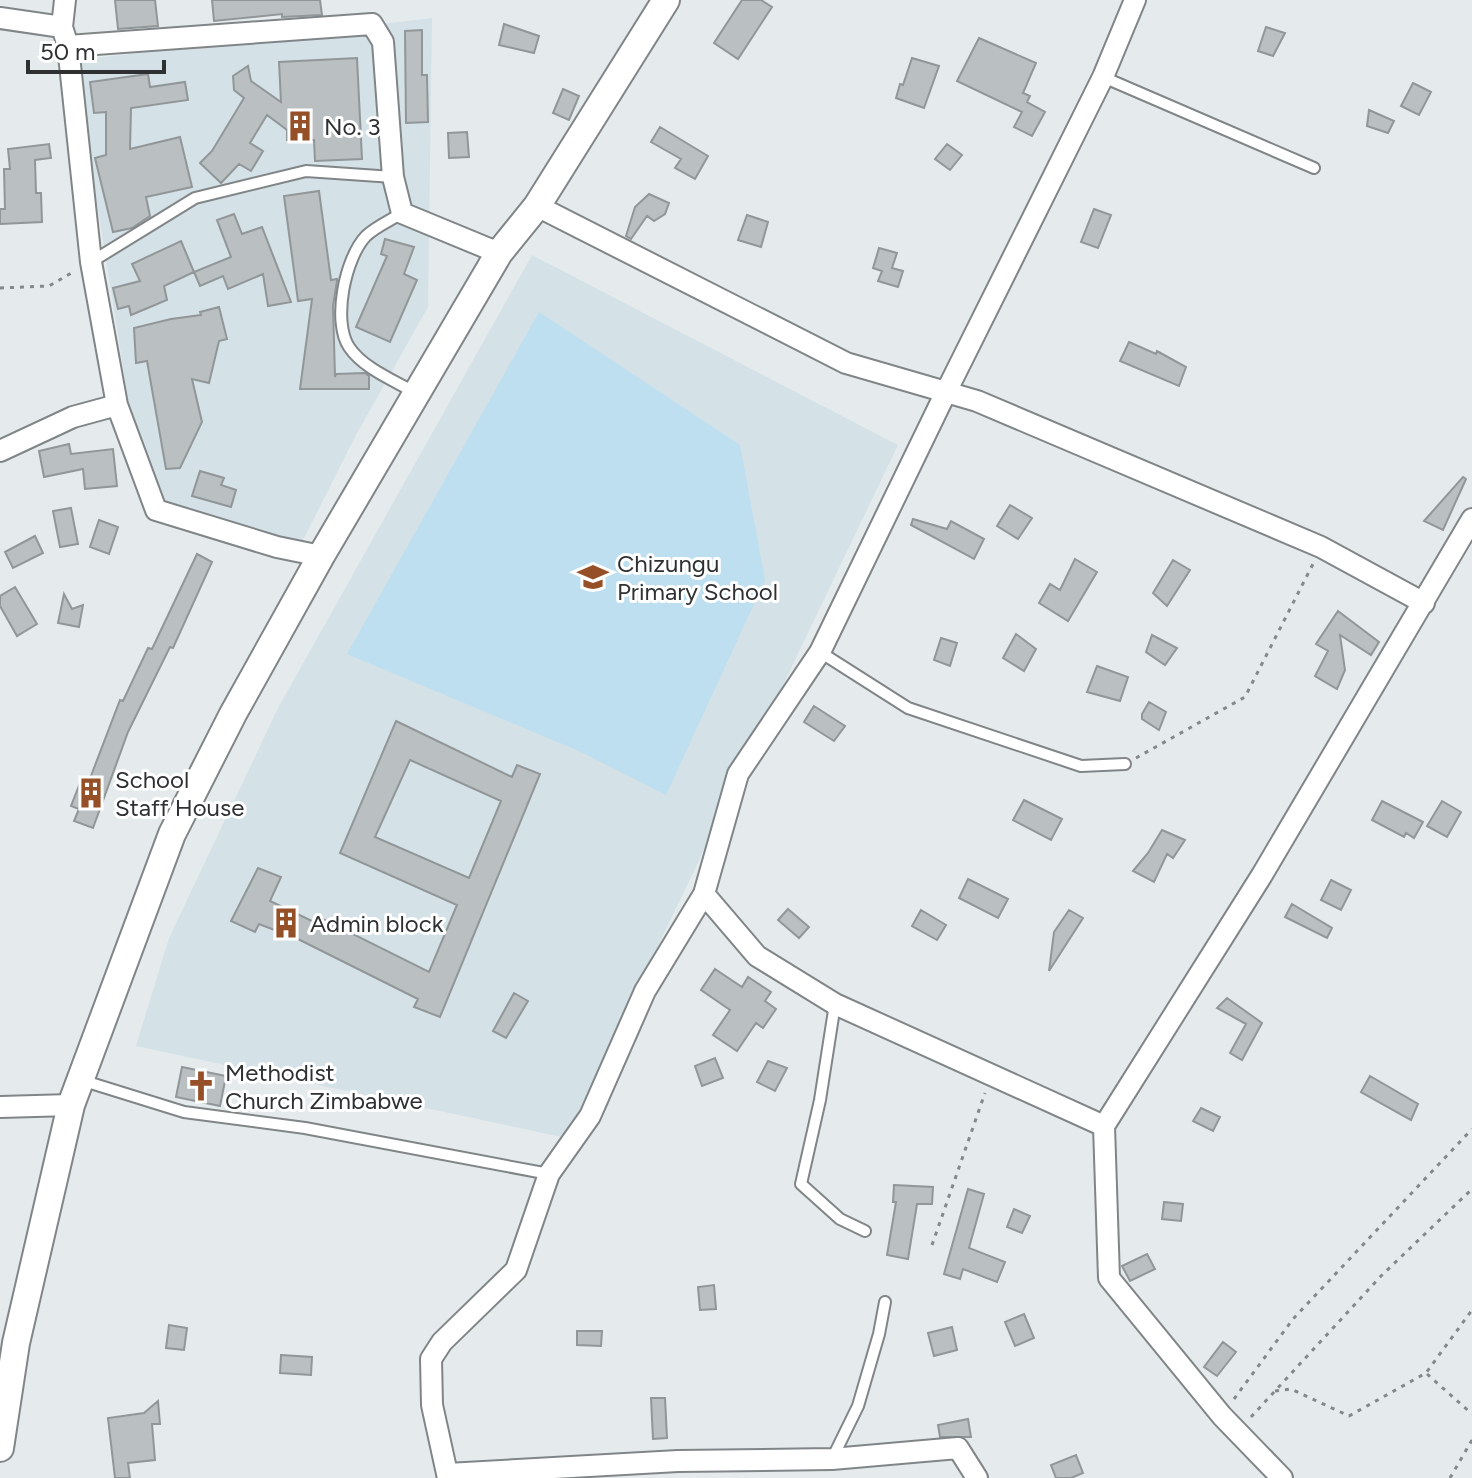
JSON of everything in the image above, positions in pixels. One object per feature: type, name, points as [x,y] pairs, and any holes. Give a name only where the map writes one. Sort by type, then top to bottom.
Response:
[{"type":"street","points":[[65,0],[65,36],[91,262],[117,405],[156,510],[277,547],[321,556]]},
{"type":"street","points":[[0,1448],[16,1343],[74,1092],[172,834],[233,714],[416,393],[499,253],[537,206],[666,0]]},
{"type":"street","points":[[977,1478],[958,1448],[832,1459],[678,1461],[447,1476],[432,1405],[431,1359],[442,1342],[516,1270],[549,1174],[590,1116],[645,991],[704,894],[738,774],[820,652],[1103,77],[1135,0]]},
{"type":"street","points":[[0,18],[65,36],[372,24],[383,42],[393,177],[402,213],[499,253]]},
{"type":"street","points":[[537,206],[846,363],[977,401],[1321,547],[1424,603]]},
{"type":"street","points":[[0,451],[73,417],[117,405]]},
{"type":"street","points":[[1282,1478],[1222,1416],[1109,1278],[1104,1126],[1197,982],[1472,519]]},
{"type":"street","points":[[704,894],[757,956],[835,1004],[1104,1126]]},
{"type":"street","points":[[0,1107],[74,1092]]},
{"type":"lane","points":[[1103,77],[1314,168]]},
{"type":"lane","points":[[91,262],[195,198],[306,171],[393,177]]},
{"type":"lane","points":[[402,213],[365,236],[344,277],[340,323],[349,346],[368,365],[416,393]]},
{"type":"lane","points":[[820,652],[908,708],[1081,766],[1125,764]]},
{"type":"lane","points":[[835,1004],[820,1100],[801,1184],[840,1219],[865,1231]]},
{"type":"lane","points":[[74,1092],[184,1112],[305,1128],[549,1174]]},
{"type":"lane","points":[[832,1459],[858,1406],[885,1302]]},
{"type":"path","points":[[0,288],[49,286],[91,262]]},
{"type":"path","points":[[1125,764],[1245,697],[1321,547]]},
{"type":"path","points":[[932,1245],[992,1074]]},
{"type":"path","points":[[1222,1416],[1293,1319],[1472,1129]]},
{"type":"path","points":[[1238,1431],[1381,1276],[1472,1189]]},
{"type":"path","points":[[1275,1391],[1291,1389],[1349,1416],[1426,1373],[1472,1310]]},
{"type":"path","points":[[1426,1373],[1472,1414]]},
{"type":"path","points":[[1450,1478],[1472,1440]]},
{"type":"shaded area","points":[[432,18],[428,307],[356,435],[299,548],[154,513],[140,474],[86,134],[80,60]]},
{"type":"shaded area","name":"Chizungu Primary School","points":[[532,255],[898,445],[566,1138],[136,1046],[169,938],[278,708]]},
{"type":"shaded area","points":[[539,312],[740,445],[765,580],[666,795],[579,751],[347,654]]},
{"type":"building","points":[[115,0],[155,0],[158,26],[118,29]]},
{"type":"building","points":[[212,0],[320,0],[322,15],[282,17],[282,14],[214,21]]},
{"type":"building","points":[[742,0],[761,0],[772,7],[738,59],[714,43]]},
{"type":"building","points":[[504,24],[539,36],[534,53],[499,45]]},
{"type":"building","points":[[1266,27],[1285,33],[1273,56],[1258,51]]},
{"type":"building","points":[[422,30],[422,75],[427,75],[428,122],[406,123],[405,31]]},
{"type":"building","points":[[979,38],[1036,63],[1023,93],[1030,96],[1027,102],[1045,112],[1032,136],[1014,127],[1022,112],[957,81]]},
{"type":"building","points":[[357,58],[362,159],[315,161],[314,140],[287,140],[287,130],[267,115],[250,143],[263,151],[251,171],[239,164],[221,183],[200,163],[212,151],[244,98],[234,90],[233,76],[248,66],[251,81],[281,102],[279,62]]},
{"type":"building","points":[[912,58],[939,66],[924,108],[896,98]]},
{"type":"building","points":[[148,74],[150,87],[185,82],[188,100],[131,108],[130,149],[180,137],[192,187],[146,197],[150,216],[132,228],[113,232],[95,158],[106,155],[106,112],[94,113],[90,82]]},
{"type":"building","points":[[1413,83],[1431,92],[1419,115],[1401,106]]},
{"type":"building","points":[[563,89],[579,96],[569,120],[553,113]]},
{"type":"building","points":[[1369,110],[1394,121],[1388,133],[1367,126]]},
{"type":"building","points":[[660,127],[708,156],[695,179],[675,168],[681,159],[651,142]]},
{"type":"building","points":[[467,132],[469,157],[449,158],[448,133]]},
{"type":"building","points":[[49,144],[51,158],[35,160],[36,193],[41,193],[42,222],[0,224],[0,209],[5,209],[4,169],[10,169],[8,149]]},
{"type":"building","points":[[947,144],[962,155],[950,170],[935,159]]},
{"type":"building","points":[[319,191],[331,280],[337,279],[333,306],[335,377],[336,374],[365,373],[369,376],[369,389],[300,389],[312,299],[298,301],[284,196]]},
{"type":"building","points":[[649,194],[669,203],[665,214],[654,221],[647,216],[631,239],[626,236],[635,207]]},
{"type":"building","points":[[1094,209],[1111,215],[1098,248],[1081,242]]},
{"type":"building","points":[[234,214],[242,234],[262,227],[291,302],[268,306],[263,274],[228,289],[223,276],[200,286],[194,272],[231,257],[217,220]]},
{"type":"building","points":[[747,215],[768,222],[761,247],[738,240]]},
{"type":"building","points":[[385,239],[414,247],[404,274],[417,280],[390,342],[356,327],[387,256],[381,254]]},
{"type":"building","points":[[181,241],[194,272],[164,286],[167,300],[131,315],[129,306],[118,309],[113,288],[140,281],[132,264]]},
{"type":"building","points":[[879,248],[897,253],[892,268],[903,271],[898,287],[878,281],[882,271],[873,268]]},
{"type":"building","points":[[219,307],[227,339],[219,341],[209,383],[192,379],[202,422],[180,468],[166,469],[147,361],[136,363],[134,328],[201,315],[200,312]]},
{"type":"building","points":[[1129,342],[1156,354],[1157,351],[1186,367],[1179,386],[1120,361]]},
{"type":"building","points":[[69,444],[71,454],[113,449],[117,486],[85,489],[83,469],[44,477],[39,451]]},
{"type":"building","points":[[200,471],[224,478],[221,485],[236,490],[231,507],[192,496]]},
{"type":"building","points":[[1463,477],[1466,479],[1443,530],[1424,521]]},
{"type":"building","points":[[1010,505],[1032,518],[1018,539],[997,526]]},
{"type":"building","points":[[71,508],[78,544],[60,547],[53,511]]},
{"type":"building","points":[[913,519],[947,529],[951,521],[984,539],[974,559],[911,525]]},
{"type":"building","points":[[99,520],[118,527],[109,554],[90,547]]},
{"type":"building","points":[[35,536],[43,553],[13,568],[5,552]]},
{"type":"building","points":[[197,554],[212,562],[173,648],[170,647],[128,732],[93,828],[74,821],[79,809],[71,806],[82,778],[89,781],[120,700],[123,701],[148,648],[152,649]]},
{"type":"building","points":[[1075,559],[1097,572],[1068,621],[1039,603],[1050,584],[1060,590]]},
{"type":"building","points":[[1173,560],[1190,570],[1167,606],[1153,593]]},
{"type":"building","points":[[15,587],[37,624],[17,636],[0,606],[0,596]]},
{"type":"building","points":[[64,594],[72,609],[83,605],[79,627],[58,623]]},
{"type":"building","points":[[1338,611],[1379,642],[1371,655],[1340,635],[1345,670],[1337,689],[1315,676],[1328,651],[1316,644]]},
{"type":"building","points":[[1016,634],[1036,649],[1024,671],[1003,658]]},
{"type":"building","points":[[1152,635],[1177,648],[1165,665],[1146,652]]},
{"type":"building","points":[[941,638],[957,643],[950,666],[934,660]]},
{"type":"building","points":[[1097,666],[1128,677],[1120,701],[1087,692]]},
{"type":"building","points":[[1149,702],[1166,712],[1159,730],[1142,719]]},
{"type":"building","points":[[814,706],[845,726],[834,741],[804,722]]},
{"type":"building","points":[[396,721],[512,777],[517,765],[540,774],[440,1017],[414,1007],[418,999],[298,939],[259,924],[255,932],[231,921],[258,868],[281,877],[270,901],[316,923],[319,917],[429,972],[457,905],[340,853]],"holes":[[[410,760],[501,801],[469,878],[375,837]]]},
{"type":"building","points":[[1024,800],[1062,819],[1051,840],[1013,820]]},
{"type":"building","points":[[1382,801],[1423,822],[1414,838],[1406,833],[1404,837],[1372,820]]},
{"type":"building","points":[[1442,801],[1461,812],[1447,837],[1427,826]]},
{"type":"building","points":[[1162,830],[1185,840],[1173,858],[1167,854],[1154,882],[1133,871]]},
{"type":"building","points":[[968,879],[1008,899],[998,918],[959,898]]},
{"type":"building","points":[[1331,880],[1351,890],[1341,910],[1321,900]]},
{"type":"building","points":[[1292,904],[1332,928],[1327,938],[1285,917]]},
{"type":"building","points":[[788,909],[809,927],[799,938],[778,920]]},
{"type":"building","points":[[921,910],[946,925],[937,940],[912,926]]},
{"type":"building","points":[[1069,910],[1083,918],[1049,971],[1054,932]]},
{"type":"building","points":[[715,969],[742,987],[748,977],[771,992],[765,1001],[776,1009],[763,1028],[756,1023],[737,1051],[713,1035],[730,1010],[701,990]]},
{"type":"building","points":[[514,993],[528,1001],[506,1038],[493,1031]]},
{"type":"building","points":[[1227,998],[1262,1023],[1242,1060],[1230,1053],[1246,1024],[1217,1008]]},
{"type":"building","points":[[715,1058],[723,1078],[702,1086],[695,1066]]},
{"type":"building","points":[[768,1061],[787,1068],[775,1091],[757,1082]]},
{"type":"building","name":"Methodist Church Zimbabwe","points":[[182,1067],[226,1076],[220,1106],[176,1097]]},
{"type":"building","points":[[1370,1076],[1418,1104],[1411,1120],[1361,1092]]},
{"type":"building","points":[[1201,1108],[1220,1117],[1213,1131],[1193,1121]]},
{"type":"building","points":[[894,1185],[933,1187],[932,1204],[917,1204],[908,1259],[887,1255],[896,1202],[893,1202]]},
{"type":"building","points":[[968,1189],[984,1194],[969,1248],[1005,1262],[997,1282],[963,1269],[960,1279],[944,1274]]},
{"type":"building","points":[[1164,1202],[1183,1204],[1181,1221],[1162,1219]]},
{"type":"building","points":[[1014,1209],[1030,1216],[1022,1233],[1007,1227]]},
{"type":"building","points":[[1147,1254],[1155,1269],[1130,1281],[1122,1266]]},
{"type":"building","points":[[714,1285],[716,1309],[700,1310],[698,1287]]},
{"type":"building","points":[[1024,1314],[1034,1338],[1015,1346],[1005,1322]]},
{"type":"building","points":[[169,1325],[187,1328],[184,1350],[166,1348]]},
{"type":"building","points":[[952,1327],[957,1350],[934,1356],[928,1333]]},
{"type":"building","points":[[577,1331],[602,1331],[601,1346],[577,1345]]},
{"type":"building","points":[[1223,1342],[1236,1352],[1217,1376],[1204,1367]]},
{"type":"building","points":[[281,1355],[312,1357],[311,1375],[280,1373]]},
{"type":"building","points":[[651,1398],[665,1398],[667,1438],[653,1439]]},
{"type":"building","points":[[158,1401],[160,1424],[152,1424],[155,1460],[128,1463],[130,1478],[115,1478],[108,1418],[144,1413]]},
{"type":"building","points":[[968,1419],[971,1437],[940,1437],[938,1425]]},
{"type":"building","points":[[1076,1455],[1083,1473],[1071,1478],[1056,1478],[1051,1465]]},
{"type":"place","name":"No. 3","points":[[300,126]]},
{"type":"place","name":"Chizungu Primary School","points":[[593,577]]},
{"type":"place","name":"School Staff House","points":[[91,793]]},
{"type":"place","name":"Admin block","points":[[286,923]]},
{"type":"place","name":"Methodist Church Zimbabwe","points":[[201,1086]]}]
